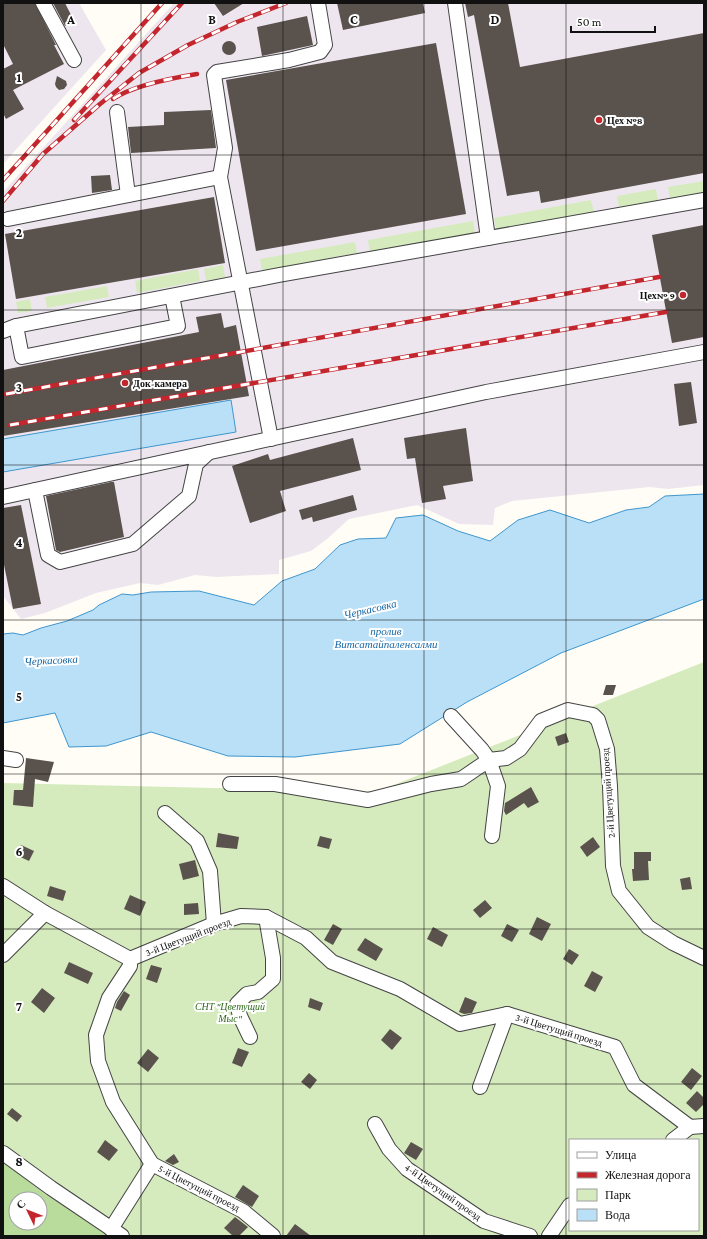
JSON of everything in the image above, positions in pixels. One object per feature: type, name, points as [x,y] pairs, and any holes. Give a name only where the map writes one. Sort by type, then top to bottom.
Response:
[{"type":"street","points":[[43,3],[74,60]]},
{"type":"street","points":[[271,439],[220,177],[225,148],[214,76],[217,72],[289,60],[320,52],[325,45],[318,3]]},
{"type":"street","points":[[455,3],[488,238]]},
{"type":"street","points":[[117,112],[128,195]]},
{"type":"street","points":[[8,219],[220,177]]},
{"type":"street","points":[[172,296],[178,326],[162,330],[22,357],[10,328],[240,282],[704,200]]},
{"type":"street","points":[[3,497],[486,392],[704,352]]},
{"type":"street","points":[[35,490],[48,554],[60,562],[133,544],[189,496],[196,464],[210,452]]},
{"type":"street","name":"2-й Цветущий проезд","points":[[230,784],[275,784],[368,800],[431,784],[461,779],[488,760],[506,758],[520,749],[541,721],[568,710],[593,715],[598,720],[607,749],[613,866],[619,891],[648,927],[673,943],[704,958]]},
{"type":"street","points":[[451,716],[482,750],[488,760],[498,786],[492,836]]},
{"type":"street","points":[[165,813],[197,841],[210,871],[214,924]]},
{"type":"street","points":[[5,889],[45,913],[130,959]]},
{"type":"street","points":[[3,955],[45,913]]},
{"type":"street","name":"3-й Цветущий проезд","points":[[130,959],[214,924],[241,916],[266,917],[306,938],[332,962],[400,989],[460,1024],[507,1014],[615,1047],[634,1085],[690,1127]]},
{"type":"street","points":[[250,1037],[240,1016],[237,1004],[247,994],[258,992],[272,979],[273,958],[266,917]]},
{"type":"street","name":"5-й Цветущий проезд","points":[[130,959],[130,966],[110,998],[96,1035],[98,1061],[114,1102],[152,1164],[243,1211],[272,1236]]},
{"type":"street","points":[[480,1086],[507,1014]]},
{"type":"street","name":"4-й Цветущий проезд","points":[[375,1124],[389,1149],[407,1169],[484,1221],[530,1236]]},
{"type":"street","points":[[674,1139],[690,1127],[704,1126]]},
{"type":"street","points":[[3,1153],[116,1232],[152,1164]]},
{"type":"street","points":[[549,1236],[569,1206]]},
{"type":"shaded area","points":[[3,3],[79,3],[106,50],[3,164]]},
{"type":"shaded area","points":[[174,3],[704,3],[704,485],[668,489],[650,487],[512,501],[495,508],[493,525],[459,524],[417,505],[349,519],[311,551],[279,560],[279,574],[217,577],[195,575],[158,585],[140,583],[96,593],[45,613],[21,619],[3,596],[3,472],[236,431],[231,401],[3,439],[3,192]]},
{"type":"green space","points":[[704,181],[704,193],[670,199],[668,187]]},
{"type":"green space","points":[[656,189],[658,201],[619,208],[617,196]]},
{"type":"green space","points":[[591,200],[594,212],[496,229],[494,218]]},
{"type":"green space","points":[[473,221],[475,233],[370,252],[368,240]]},
{"type":"green space","points":[[355,242],[357,253],[262,271],[260,259]]},
{"type":"green space","points":[[223,265],[225,277],[206,281],[204,269]]},
{"type":"green space","points":[[198,269],[200,281],[137,293],[135,281]]},
{"type":"green space","points":[[107,286],[109,297],[47,308],[45,297]]},
{"type":"green space","points":[[30,299],[32,311],[18,313],[16,302]]},
{"type":"green space","name":"СНТ \"Цветущий Мыс\"","points":[[704,662],[704,1236],[106,1236],[109,1233],[48,1196],[48,1191],[41,1191],[3,1161],[3,783],[376,792]]},
{"type":"green space","points":[[3,1161],[41,1191],[8,1191],[8,1231],[48,1231],[48,1196],[109,1232],[106,1236],[3,1236]]},
{"type":"water","points":[[231,400],[236,432],[3,472],[3,439]]},
{"type":"water","name":"пролив Витсатайпаленсалми","points":[[704,494],[704,599],[561,653],[467,702],[400,744],[295,757],[228,756],[151,732],[106,746],[69,747],[55,713],[3,723],[3,634],[13,633],[23,635],[41,628],[67,621],[93,610],[99,605],[122,594],[133,595],[151,592],[199,591],[254,605],[282,581],[315,569],[340,545],[358,539],[386,538],[396,518],[423,515],[458,531],[490,541],[518,520],[550,510],[589,523],[626,510],[649,507],[665,496]]},
{"type":"building","points":[[3,3],[35,3],[64,64],[13,90],[24,109],[6,119],[3,113],[3,69],[13,64],[3,44]]},
{"type":"building","points":[[53,3],[65,3],[74,21],[65,26]]},
{"type":"building","points":[[214,3],[244,3],[223,16]]},
{"type":"building","points":[[337,3],[423,3],[425,13],[343,30]]},
{"type":"building","name":"Цех №8","points":[[465,3],[508,3],[520,67],[704,33],[704,173],[541,203],[539,191],[507,196],[474,15],[468,17]]},
{"type":"building","points":[[307,16],[313,45],[262,56],[257,27]]},
{"type":"building","points":[[226,41],[232,41],[236,45],[236,51],[232,55],[226,55],[222,51],[222,45]]},
{"type":"building","points":[[436,43],[466,214],[256,251],[226,80]]},
{"type":"building","points":[[57,76],[66,81],[67,85],[64,89],[59,90],[56,87],[55,84]]},
{"type":"building","points":[[211,110],[216,148],[131,153],[128,127],[164,125],[164,112]]},
{"type":"building","points":[[110,175],[112,190],[92,193],[91,176]]},
{"type":"building","points":[[214,197],[225,263],[16,299],[5,234]]},
{"type":"building","name":"Цех№ 9","points":[[704,225],[704,337],[672,343],[652,235]]},
{"type":"building","name":"Док-камера","points":[[221,313],[224,328],[236,325],[249,396],[3,436],[3,370],[199,332],[196,317]]},
{"type":"building","points":[[691,382],[697,423],[679,426],[674,384]]},
{"type":"building","points":[[466,428],[473,481],[443,486],[446,499],[422,503],[415,458],[407,459],[404,438]]},
{"type":"building","points":[[353,438],[361,470],[280,491],[286,511],[250,523],[232,466],[268,454],[270,460]]},
{"type":"building","points":[[114,482],[124,537],[60,552],[56,550],[46,496]]},
{"type":"building","points":[[353,495],[357,510],[313,522],[312,517],[302,520],[299,510]]},
{"type":"building","points":[[21,505],[41,604],[13,609],[3,560],[3,508]]},
{"type":"building","points":[[606,685],[616,685],[613,695],[603,695]]},
{"type":"building","points":[[566,733],[569,742],[558,746],[555,737]]},
{"type":"building","points":[[26,758],[54,762],[48,782],[35,779],[33,807],[13,805],[14,790],[23,790]]},
{"type":"building","points":[[531,787],[539,802],[528,808],[524,803],[506,815],[504,811],[505,803]]},
{"type":"building","points":[[218,833],[239,837],[237,849],[216,847]]},
{"type":"building","points":[[320,836],[332,839],[329,849],[317,846]]},
{"type":"building","points":[[593,837],[600,847],[587,857],[580,847]]},
{"type":"building","points":[[21,845],[34,851],[29,861],[16,855]]},
{"type":"building","points":[[634,852],[651,852],[651,861],[648,861],[649,880],[633,881],[632,869],[634,869]]},
{"type":"building","points":[[195,860],[199,876],[183,880],[179,864]]},
{"type":"building","points":[[690,877],[692,889],[682,890],[680,879]]},
{"type":"building","points":[[50,886],[66,891],[63,901],[47,896]]},
{"type":"building","points":[[130,895],[146,902],[140,916],[124,909]]},
{"type":"building","points":[[485,900],[492,908],[480,918],[473,910]]},
{"type":"building","points":[[198,903],[199,914],[184,915],[184,904]]},
{"type":"building","points":[[537,917],[551,924],[542,941],[529,934]]},
{"type":"building","points":[[333,924],[342,929],[333,945],[324,940]]},
{"type":"building","points":[[507,924],[519,930],[512,942],[501,936]]},
{"type":"building","points":[[433,927],[448,935],[442,947],[427,939]]},
{"type":"building","points":[[365,938],[383,949],[376,961],[357,950]]},
{"type":"building","points":[[569,949],[579,955],[572,965],[563,959]]},
{"type":"building","points":[[69,962],[93,973],[88,984],[64,973]]},
{"type":"building","points":[[151,965],[162,968],[157,983],[146,979]]},
{"type":"building","points":[[592,971],[603,977],[595,992],[584,986]]},
{"type":"building","points":[[42,988],[55,998],[44,1013],[31,1002]]},
{"type":"building","points":[[124,991],[130,995],[121,1011],[115,1008]]},
{"type":"building","points":[[465,997],[477,1002],[472,1013],[464,1014],[459,1012]]},
{"type":"building","points":[[310,998],[323,1003],[320,1011],[308,1007]]},
{"type":"building","points":[[390,1029],[402,1038],[392,1050],[381,1040]]},
{"type":"building","points":[[238,1048],[249,1052],[242,1067],[232,1063]]},
{"type":"building","points":[[148,1049],[159,1058],[148,1072],[137,1063]]},
{"type":"building","points":[[692,1068],[702,1076],[691,1090],[681,1082]]},
{"type":"building","points":[[309,1073],[317,1080],[310,1089],[301,1082]]},
{"type":"building","points":[[697,1091],[704,1098],[704,1104],[696,1112],[686,1103]]},
{"type":"building","points":[[12,1108],[22,1116],[17,1122],[7,1114]]},
{"type":"building","points":[[105,1140],[118,1150],[109,1161],[97,1152]]},
{"type":"building","points":[[411,1142],[423,1149],[416,1160],[404,1153]]},
{"type":"building","points":[[174,1154],[179,1162],[173,1165],[165,1161]]},
{"type":"building","points":[[243,1185],[259,1196],[252,1207],[235,1197]]},
{"type":"building","points":[[235,1217],[248,1227],[239,1236],[233,1236],[224,1228]]},
{"type":"building","points":[[295,1224],[311,1236],[286,1236]]},
{"type":"railway","points":[[3,180],[162,3]]},
{"type":"railway","points":[[74,120],[182,3]]},
{"type":"railway","points":[[3,201],[43,154],[100,104],[139,73],[188,45],[237,22],[286,3]]},
{"type":"railway","points":[[113,99],[142,86],[197,74]]},
{"type":"railway","points":[[6,394],[659,277]]},
{"type":"railway","points":[[10,425],[666,312]]},
{"type":"place","name":"Цех №8","points":[[599,120]]},
{"type":"place","name":"Цех№ 9","points":[[683,295]]},
{"type":"place","name":"Док-камера","points":[[125,383]]},
{"type":"water label","name":"Черкасовка","points":[[370,609]]},
{"type":"water label","name":"Черкасовка","points":[[51,660]]}]
